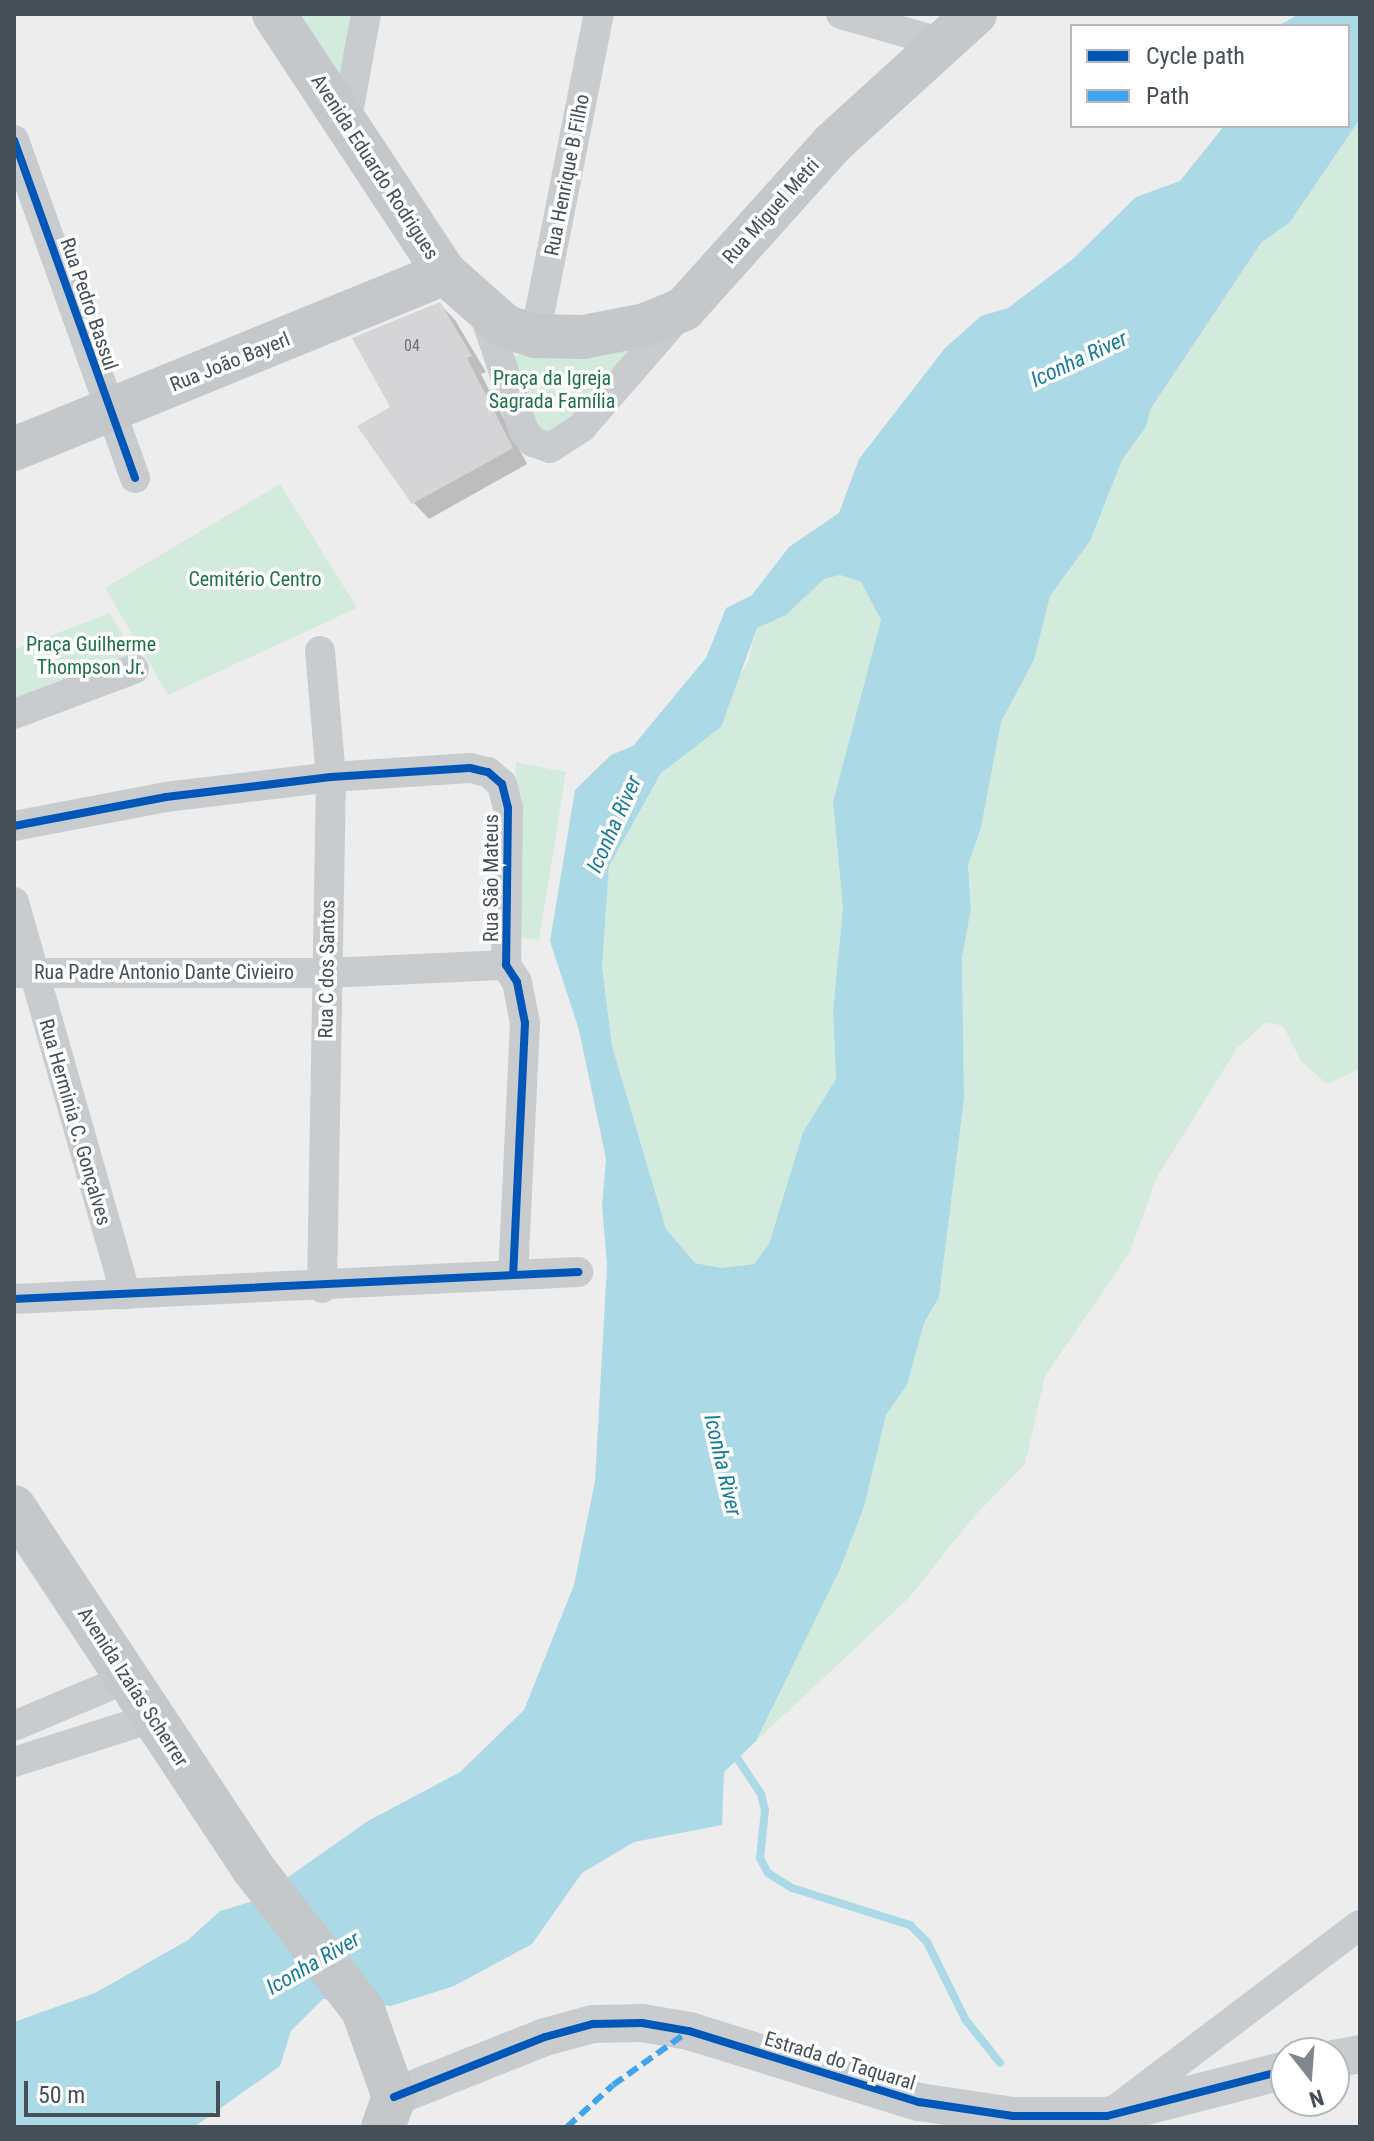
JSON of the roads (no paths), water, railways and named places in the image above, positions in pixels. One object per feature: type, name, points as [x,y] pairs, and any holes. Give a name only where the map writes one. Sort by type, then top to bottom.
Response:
[{"type":"main road","name":"Avenida Eduardo Rodrigues","points":[[274,14],[445,273],[484,313],[535,336]]},
{"type":"main road","name":"Rua Miguel Metri","points":[[535,336],[617,333],[684,309],[833,143],[975,14]]},
{"type":"main road","name":"Rua João Bayerl","points":[[14,449],[445,273]]},
{"type":"main road","name":"Avenida Izaías Scherrer","points":[[14,1507],[252,1867],[363,2010],[388,2112]]},
{"type":"street","points":[[346,124],[366,14]]},
{"type":"street","name":"Rua Henrique B Filho","points":[[535,336],[599,14]]},
{"type":"street","points":[[841,14],[943,43]]},
{"type":"street","name":"Rua Pedro Bassul","points":[[15,145],[135,478]]},
{"type":"street","name":"Avenida Eduardo Rodrigues","points":[[484,313],[524,431],[533,442],[550,448],[569,439],[597,413],[684,309]]},
{"type":"street","name":"Rua C dos Santos","points":[[320,651],[331,777],[322,1288]]},
{"type":"street","points":[[14,714],[134,669]]},
{"type":"street","name":"Rua São Mateus","points":[[331,777],[470,768],[488,772],[502,784],[508,808],[506,965],[517,982],[525,1023],[513,1274]]},
{"type":"street","points":[[14,826],[166,797],[331,777]]},
{"type":"street","name":"Rua Herminia C. Gonçalves","points":[[14,902],[22,972],[126,1294]]},
{"type":"street","name":"Rua Padre Antonio Dante Civieiro","points":[[22,972],[327,973],[506,965]]},
{"type":"street","points":[[14,1299],[322,1288],[578,1272]]},
{"type":"street","points":[[14,1726],[128,1678]]},
{"type":"street","points":[[14,1762],[152,1718]]},
{"type":"street","points":[[1107,2116],[1360,1925]]},
{"type":"street","name":"Estrada do Taquaral","points":[[388,2112],[545,2037],[593,2024],[642,2023],[689,2031],[919,2102],[1013,2116],[1107,2116],[1270,2074]]},
{"type":"water","name":"Iconha River","points":[[1299,14],[1360,14],[1360,119],[1290,222],[1261,243],[1150,410],[1146,427],[1122,460],[1090,541],[1050,596],[1034,660],[1001,722],[981,828],[968,865],[971,908],[962,958],[964,1099],[939,1297],[924,1323],[907,1385],[886,1415],[864,1507],[840,1569],[756,1741],[724,1772],[722,1825],[634,1842],[582,1873],[532,1944],[454,1986],[391,2006],[323,1999],[291,2031],[280,2066],[194,2127],[14,2127],[14,2022],[95,1993],[188,1940],[220,1911],[254,1901],[368,1821],[460,1772],[524,1710],[574,1585],[595,1481],[607,1265],[602,1206],[606,1159],[579,1030],[550,941],[575,790],[611,755],[633,746],[706,658],[726,608],[752,595],[789,547],[839,513],[859,459],[945,348],[981,316],[1008,308],[1074,258],[1136,197],[1180,181],[1222,128],[1350,128],[1350,24],[1282,24]],"holes":[[[840,575],[861,582],[881,620],[833,802],[843,908],[833,1010],[836,1079],[803,1132],[769,1244],[754,1264],[721,1268],[695,1263],[666,1229],[612,1046],[602,967],[609,866],[661,773],[721,727],[757,628],[786,615],[824,579]]]},
{"type":"waterway","points":[[733,1752],[761,1794],[765,1810],[760,1858],[768,1873],[792,1888],[910,1925],[927,1942],[965,2019],[1000,2063]]},
{"type":"park label","name":"Praça da Igreja Sagrada Família","points":[[552,390]]},
{"type":"park label","name":"Cemitério Centro","points":[[255,579]]},
{"type":"park label","name":"Praça Guilherme Thompson Jr.","points":[[91,656]]}]
